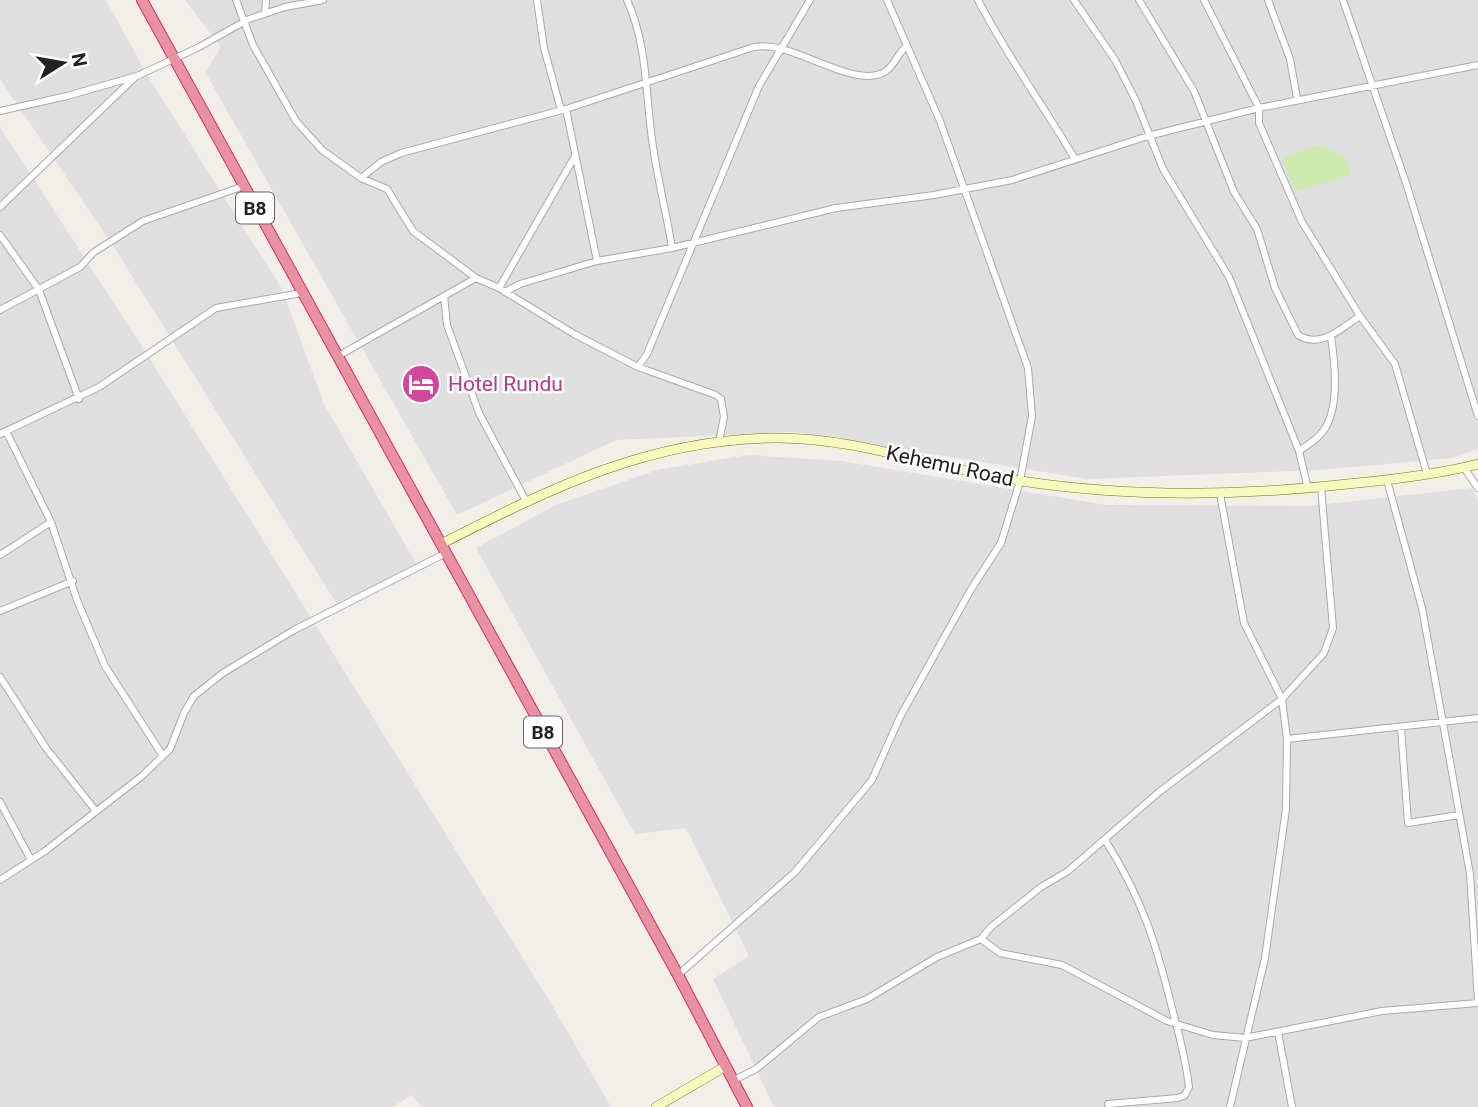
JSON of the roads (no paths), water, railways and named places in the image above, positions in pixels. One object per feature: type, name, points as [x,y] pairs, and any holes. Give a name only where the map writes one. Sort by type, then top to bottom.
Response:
[{"type":"highway","name":"B8","points":[[142,0],[678,975],[747,1107]]},
{"type":"street","points":[[236,0],[265,69],[296,121],[322,150],[361,177],[387,189],[413,231],[476,278],[638,367],[722,399],[723,417],[719,442]]},
{"type":"street","points":[[265,13],[266,0]]},
{"type":"street","points":[[0,111],[104,87],[137,76],[245,21],[265,13],[323,0]]},
{"type":"street","points":[[537,0],[544,48],[575,156],[597,261]]},
{"type":"street","points":[[627,0],[645,54],[645,84],[654,154],[672,248]]},
{"type":"street","points":[[638,367],[647,354],[696,242],[759,86],[810,0]]},
{"type":"street","points":[[678,975],[795,872],[872,780],[900,717],[1000,543],[1020,481],[1032,416],[1028,368],[940,121],[887,0]]},
{"type":"street","points":[[978,0],[1002,47],[1049,115],[1075,159]]},
{"type":"street","points":[[1074,0],[1115,60],[1136,101],[1163,169],[1229,277],[1299,451],[1308,489]]},
{"type":"street","points":[[1139,0],[1195,91],[1234,192],[1257,229],[1275,288],[1293,327],[1305,339],[1331,337],[1360,316]]},
{"type":"street","points":[[1204,0],[1258,107],[1259,123],[1302,222],[1360,316],[1395,364],[1427,474]]},
{"type":"street","points":[[1268,0],[1290,59],[1297,98]]},
{"type":"street","points":[[1343,0],[1373,83],[1478,416]]},
{"type":"street","points":[[361,177],[377,164],[401,153],[563,109],[754,47],[781,47],[821,64],[872,75],[887,71],[907,46]]},
{"type":"street","points":[[502,290],[597,261],[672,248],[803,215],[1012,180],[1148,136],[1297,98],[1478,65]]},
{"type":"street","points":[[0,207],[137,76]]},
{"type":"street","points":[[502,290],[575,156]]},
{"type":"street","points":[[0,310],[80,267],[94,252],[150,217],[244,186]]},
{"type":"street","points":[[0,235],[39,290],[79,399]]},
{"type":"street","points":[[338,356],[476,278]]},
{"type":"street","points":[[163,756],[105,666],[77,600],[73,581],[51,522],[3,432],[79,399],[119,376],[216,308],[302,293]]},
{"type":"street","points":[[444,296],[447,325],[478,413],[526,501]]},
{"type":"street","points":[[1299,451],[1324,430],[1331,416],[1334,358],[1331,337]]},
{"type":"street","name":"Kehemu Road","points":[[444,549],[526,501],[619,463],[719,442],[774,438],[826,442],[1020,481],[1109,490],[1220,494],[1308,489],[1387,480],[1478,464]]},
{"type":"street","points":[[1464,468],[1478,488]]},
{"type":"street","points":[[981,939],[1000,953],[1073,970],[1176,1025],[1213,1035],[1245,1038],[1404,1007],[1478,1002],[1475,925],[1460,815],[1422,608],[1387,480]]},
{"type":"street","points":[[732,1081],[755,1069],[819,1017],[867,999],[937,957],[981,939],[991,927],[1105,840],[1159,792],[1282,699],[1324,653],[1333,635],[1331,575],[1321,487]]},
{"type":"street","points":[[1220,494],[1244,623],[1282,699],[1287,739],[1286,809],[1265,958],[1230,1107]]},
{"type":"street","points":[[0,555],[51,522]]},
{"type":"street","points":[[0,880],[31,860],[142,776],[163,756],[178,734],[184,713],[194,696],[223,673],[294,630],[444,549]]},
{"type":"street","points":[[0,611],[73,581]]},
{"type":"street","points":[[0,677],[31,727],[95,810]]},
{"type":"street","points":[[1287,739],[1443,724],[1478,718]]},
{"type":"street","points":[[1401,728],[1408,823],[1460,815]]},
{"type":"street","points":[[0,802],[31,860]]},
{"type":"street","points":[[1105,840],[1136,891],[1146,914],[1189,1084],[1188,1092],[1178,1098],[1108,1104]]},
{"type":"street","points":[[1279,1032],[1292,1107]]},
{"type":"street","points":[[656,1107],[726,1066]]},
{"type":"place","name":"Hotel Rundu","points":[[421,384]]}]
